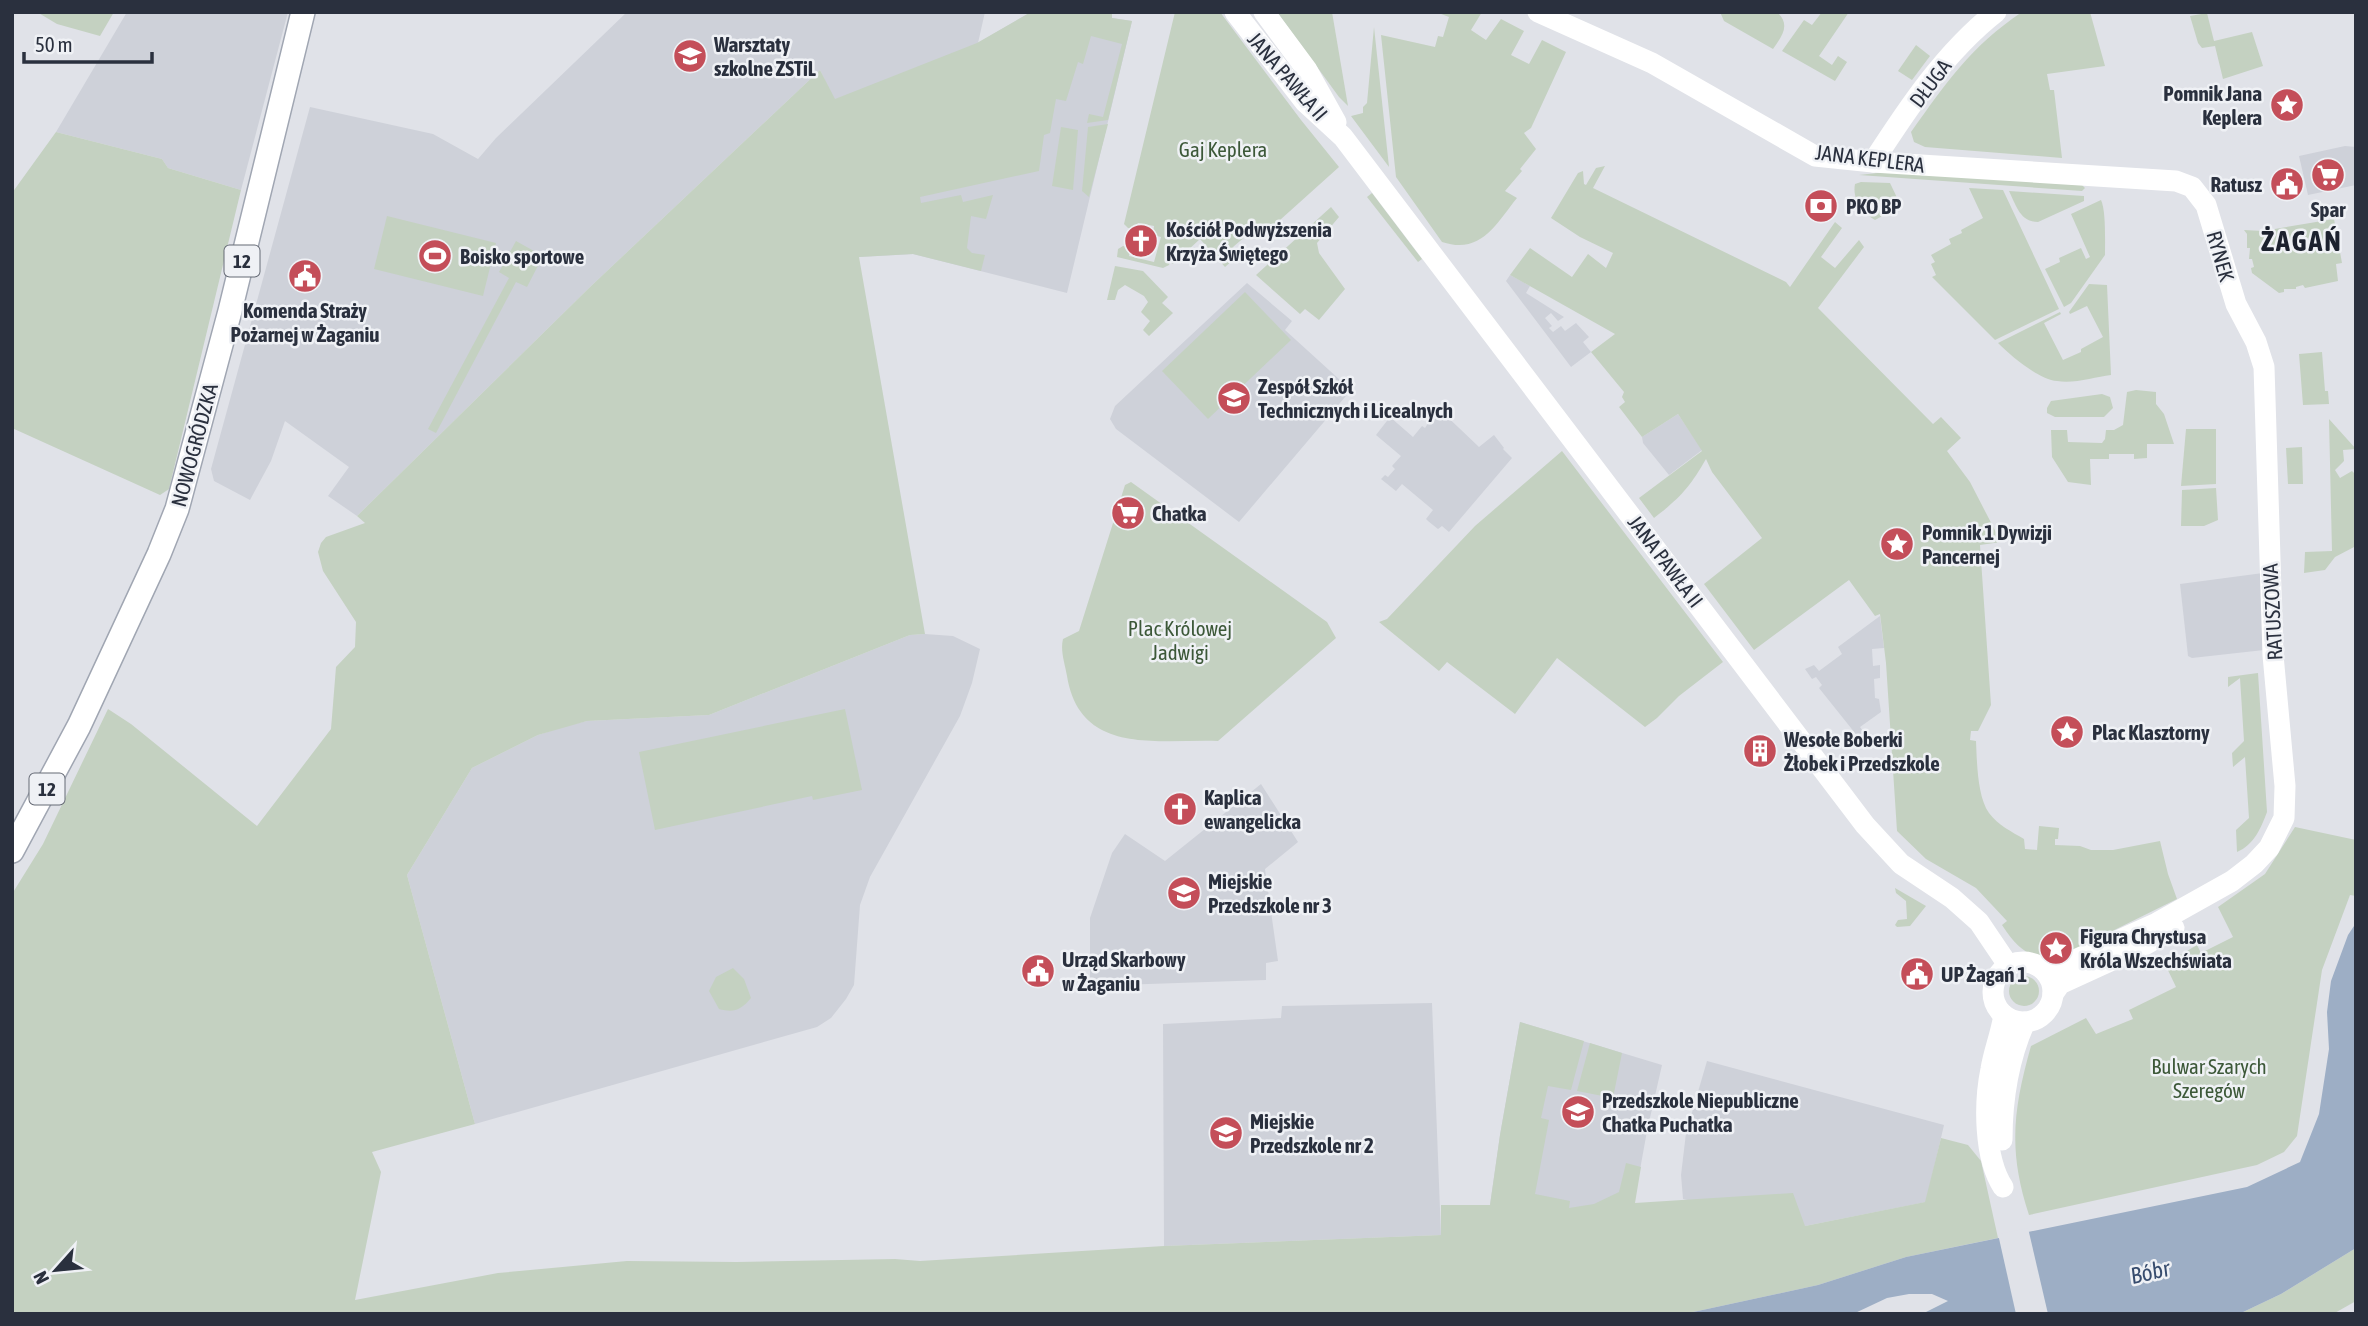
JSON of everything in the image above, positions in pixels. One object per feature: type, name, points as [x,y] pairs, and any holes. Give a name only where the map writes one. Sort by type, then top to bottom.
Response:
[{"type":"main road","name":"NOWOGRÓDZKA","points":[[12,851],[79,726],[159,554],[177,509],[230,311],[303,12]]},
{"type":"street","name":"JANA PAWŁA II","points":[[1235,12],[1305,102],[1343,137]]},
{"type":"street","name":"JANA PAWŁA II","points":[[1264,12],[1307,70],[1343,137],[1865,825],[1901,864],[1952,898],[1979,922],[2008,965]]},
{"type":"street","name":"JANA KEPLERA","points":[[1538,12],[1628,51],[1815,156],[2166,180],[2192,187]]},
{"type":"street","name":"DŁUGA","points":[[1873,162],[1940,67],[1996,12]]},
{"type":"street","name":"RYNEK","points":[[2192,187],[2209,212],[2236,304],[2248,327]]},
{"type":"street","name":"RATUSZOWA","points":[[2037,965],[2053,968],[2067,963],[2157,923],[2232,881],[2269,848],[2284,818],[2273,656],[2264,367],[2248,327]]},
{"type":"street","name":"RATUSZOWA","points":[[2053,994],[2060,984],[2167,933],[2222,895],[2232,881]]},
{"type":"street","points":[[2028,961],[2037,965],[2051,979],[2053,994],[2047,1011],[2034,1020],[2018,1022],[2004,1015],[1993,999],[1995,979],[2008,965],[2028,961]]},
{"type":"street","points":[[2004,1015],[1991,1069],[1988,1100],[1990,1156],[1994,1175],[2003,1187],[2004,1094],[2012,1055],[2025,1022]]},
{"type":"shaded area","points":[[127,12],[288,12],[241,190],[168,168],[162,159],[56,132]]},
{"type":"shaded area","points":[[627,12],[985,12],[978,43],[1031,12],[1066,34],[1073,12],[1112,12],[1112,18],[1132,21],[1067,293],[913,254],[859,257],[834,99],[820,70],[590,287],[357,516],[328,496],[349,467],[285,421],[271,461],[250,500],[214,481],[211,469],[310,107],[433,134],[478,159],[496,138]]},
{"type":"shaded area","name":"Spar","points":[[2345,146],[2356,147],[2356,185],[2308,195],[2299,156]]},
{"type":"shaded area","points":[[1510,275],[1530,286],[1526,293],[1564,317],[1558,321],[1551,313],[1545,318],[1552,326],[1549,328],[1553,332],[1561,326],[1565,331],[1576,323],[1589,337],[1583,342],[1591,352],[1571,367],[1506,281]]},
{"type":"shaded area","name":"Zespół Szkół Technicznych i Licealnych","points":[[1247,283],[1292,321],[1285,330],[1351,390],[1239,522],[1116,429],[1110,419],[1115,406]]},
{"type":"shaded area","points":[[1438,408],[1479,447],[1494,435],[1512,458],[1449,532],[1442,526],[1438,529],[1426,519],[1433,510],[1402,484],[1396,491],[1381,479],[1385,475],[1388,477],[1395,469],[1392,466],[1401,456],[1376,435],[1390,417],[1413,437],[1422,426],[1425,428]]},
{"type":"shaded area","points":[[1678,414],[1702,450],[1669,475],[1643,443],[1642,437]]},
{"type":"shaded area","points":[[2263,573],[2264,650],[2192,658],[2188,656],[2180,584]]},
{"type":"shaded area","points":[[1880,616],[1884,648],[1872,649],[1873,666],[1880,665],[1880,678],[1874,679],[1875,698],[1879,699],[1881,712],[1860,727],[1865,734],[1859,738],[1819,688],[1822,685],[1816,677],[1812,679],[1805,669],[1814,665],[1819,671],[1842,654],[1838,647]]},
{"type":"shaded area","points":[[910,635],[953,636],[980,649],[972,683],[960,716],[870,877],[860,905],[854,985],[831,1018],[817,1027],[475,1124],[407,875],[472,768],[538,735],[587,721],[709,715]]},
{"type":"shaded area","name":"Miejskie Przedszkole nr 3","points":[[1261,784],[1298,842],[1265,869],[1278,961],[1266,963],[1266,980],[1090,986],[1090,918],[1112,853],[1125,834],[1165,861]]},
{"type":"shaded area","points":[[1432,1003],[1441,1235],[1164,1246],[1163,1024],[1281,1018],[1282,1006]]},
{"type":"shaded area","name":"Przedszkole Niepubliczne Chatka Puchatka","points":[[1520,1022],[1662,1065],[1634,1203],[1571,1210],[1490,1205]]},
{"type":"shaded area","points":[[1707,1061],[1944,1125],[1926,1202],[1805,1226],[1683,1199],[1681,1175],[1686,1133]]},
{"type":"green space","points":[[37,12],[114,12],[100,36],[57,24]]},
{"type":"green space","points":[[1031,12],[1112,12],[1112,18],[1132,21],[1108,120],[1087,123],[1089,114],[1103,117],[1122,44],[1091,36],[1083,64],[1078,62],[1066,101],[1056,99],[1050,133],[1044,135],[1039,171],[920,197],[921,203],[961,195],[963,202],[993,195],[986,219],[971,216],[967,248],[972,253],[985,255],[981,271],[913,254],[859,257],[925,634],[910,635],[709,715],[587,721],[538,735],[472,768],[407,875],[475,1124],[372,1152],[381,1172],[355,1300],[498,1273],[627,1261],[920,1261],[1164,1246],[1441,1235],[1441,1205],[1490,1205],[1520,1022],[1584,1041],[1571,1090],[1548,1086],[1541,1118],[1549,1120],[1535,1194],[1570,1201],[1569,1208],[1594,1204],[1619,1192],[1626,1163],[1641,1167],[1635,1203],[1793,1193],[1805,1226],[1925,1202],[1941,1138],[1968,1145],[1981,1161],[1998,1238],[1906,1257],[1818,1285],[1684,1314],[12,1314],[12,894],[43,844],[108,709],[131,724],[257,826],[331,729],[336,667],[355,647],[356,622],[323,571],[318,552],[326,537],[365,523],[357,516],[590,287],[820,70],[835,99],[977,43]]},
{"type":"green space","name":"Gaj Keplera","points":[[1175,12],[1220,12],[1339,167],[1260,238],[1247,235],[1233,247],[1239,255],[1225,267],[1200,239],[1173,264],[1170,261],[1169,265],[1163,268],[1117,257],[1118,249],[1123,246],[1131,248],[1129,256],[1154,262],[1161,237],[1153,235],[1154,226],[1138,223],[1135,230],[1124,224]]},
{"type":"green space","points":[[1277,12],[1332,12],[1348,106],[1339,97]]},
{"type":"green space","points":[[1436,12],[1482,12],[1471,30],[1486,40],[1501,19],[1524,31],[1511,55],[1529,64],[1542,40],[1566,52],[1531,128],[1524,133],[1536,149],[1505,191],[1517,198],[1486,235],[1467,244],[1442,242],[1396,177],[1381,35],[1435,47],[1438,36],[1443,37],[1449,17]]},
{"type":"green space","points":[[1720,12],[1777,12],[1784,21],[1784,31],[1773,49],[1724,21]]},
{"type":"green space","points":[[1822,12],[1849,12],[1819,56],[1832,65],[1838,56],[1847,62],[1835,81],[1782,51],[1804,20],[1812,25]]},
{"type":"green space","points":[[2022,12],[2090,12],[2105,66],[2047,74],[2050,90],[2054,90],[2062,158],[1925,147],[1914,142],[1911,132],[1960,66],[1988,38]]},
{"type":"green space","points":[[2207,13],[2214,41],[2252,32],[2263,66],[2223,79],[2215,46],[2202,48],[2190,16]]},
{"type":"green space","points":[[1374,27],[1389,167],[1351,116],[1363,113],[1363,107],[1367,103]]},
{"type":"green space","points":[[1916,45],[1930,56],[1912,80],[1898,71]]},
{"type":"green space","points":[[1108,124],[1089,197],[1082,191],[1088,127]]},
{"type":"green space","points":[[1061,127],[1078,130],[1073,190],[1052,186]]},
{"type":"green space","points":[[56,132],[162,159],[168,168],[241,190],[169,489],[160,495],[12,428],[12,193]]},
{"type":"green space","points":[[1605,166],[1593,188],[1786,282],[1790,287],[1835,222],[1842,228],[1821,257],[1835,268],[1859,240],[1864,247],[1818,308],[1933,424],[1941,417],[1961,438],[1947,451],[1970,482],[2001,542],[1980,545],[1991,705],[1978,731],[1971,731],[1970,740],[1976,741],[1978,778],[1985,806],[2005,828],[2024,839],[2025,849],[2037,850],[2039,826],[2059,828],[2055,845],[2080,846],[2091,850],[2113,850],[2160,841],[2177,899],[2082,946],[2083,951],[2047,957],[2028,953],[2011,938],[2002,925],[2007,921],[1976,888],[1926,859],[1897,831],[1886,663],[1880,614],[1875,616],[1849,580],[1754,650],[1704,584],[1762,538],[1712,472],[1706,459],[1684,491],[1654,518],[1639,498],[1702,451],[1678,414],[1642,437],[1619,407],[1625,402],[1622,397],[1624,392],[1591,352],[1615,334],[1510,275],[1530,248],[1572,277],[1588,254],[1606,268],[1613,253],[1580,237],[1551,218],[1578,173],[1583,171],[1586,185],[1596,168]]},
{"type":"green space","points":[[1886,172],[2082,185],[2085,188],[2082,191],[1859,175]]},
{"type":"green space","points":[[1890,183],[1901,206],[1875,220],[1866,214],[1857,200],[1855,184]]},
{"type":"green space","points":[[1969,188],[2003,190],[2059,309],[1995,340],[1932,277],[1936,275],[1931,264],[1935,262],[1931,255],[1951,244],[1949,239],[1962,233],[1961,230],[1983,218]]},
{"type":"green space","points":[[2009,191],[2084,196],[2084,201],[2038,222],[2027,219],[2019,212]]},
{"type":"green space","points":[[1372,193],[1422,259],[1418,262],[1367,197]]},
{"type":"green space","points":[[2101,200],[2105,255],[2071,303],[2064,307],[2045,269],[2060,262],[2059,258],[2081,248],[2086,259],[2090,257],[2071,214]]},
{"type":"green space","points":[[1331,207],[1339,217],[1317,243],[1319,253],[1345,289],[1319,320],[1305,309],[1300,314],[1256,275]]},
{"type":"green space","name":"Boisko sportowe","points":[[387,216],[496,243],[483,296],[374,269]]},
{"type":"green space","points":[[2334,219],[2342,263],[2336,264],[2338,281],[2305,288],[2303,285],[2296,289],[2284,289],[2284,292],[2279,293],[2252,273],[2251,268],[2254,267],[2252,259],[2249,259],[2250,248],[2247,248],[2247,234],[2244,230],[2263,231]]},
{"type":"green space","points":[[516,241],[543,256],[527,287],[516,282],[436,433],[428,429],[509,278],[499,272]]},
{"type":"green space","points":[[1115,266],[1143,271],[1168,297],[1162,303],[1173,313],[1149,336],[1143,330],[1150,321],[1141,312],[1148,302],[1144,296],[1125,285],[1118,290],[1115,300],[1107,300]]},
{"type":"green space","points":[[2089,284],[2107,285],[2111,375],[2070,382],[2057,381],[2025,366],[1998,343],[2060,312],[2061,314],[2044,323],[2063,360],[2081,352],[2081,349],[2103,337],[2087,306],[2070,314],[2069,312]]},
{"type":"green space","points":[[1245,292],[1291,340],[1208,419],[1162,371]]},
{"type":"green space","points":[[2322,352],[2325,391],[2328,391],[2329,404],[2303,405],[2299,354]]},
{"type":"green space","points":[[2127,392],[2156,392],[2156,404],[2164,414],[2174,444],[2147,444],[2147,458],[2134,459],[2134,454],[2109,454],[2109,459],[2090,459],[2091,485],[2068,482],[2052,457],[2051,430],[2067,430],[2068,442],[2102,443],[2106,430],[2114,430],[2123,425]]},
{"type":"green space","points":[[2102,394],[2110,397],[2113,408],[2104,417],[2055,417],[2047,413],[2051,401]]},
{"type":"green space","points":[[2329,419],[2356,449],[2343,450],[2344,461],[2335,470],[2340,478],[2352,471],[2356,475],[2356,546],[2335,557],[2325,570],[2304,573],[2305,552],[2332,551]]},
{"type":"green space","points":[[2186,429],[2216,429],[2216,484],[2181,486]]},
{"type":"green space","points":[[2302,447],[2303,484],[2288,484],[2286,448]]},
{"type":"green space","points":[[1562,451],[1723,662],[1645,727],[1557,658],[1515,714],[1447,662],[1439,671],[1379,622],[1387,619],[1475,526]]},
{"type":"green space","name":"Plac Królowej Jadwigi","points":[[1131,482],[1327,622],[1336,638],[1218,741],[1147,741],[1124,738],[1104,731],[1087,720],[1075,702],[1063,658],[1063,639],[1079,631],[1125,485]]},
{"type":"green space","points":[[2216,488],[2218,520],[2204,526],[2181,526],[2182,490]]},
{"type":"green space","points":[[2258,673],[2267,812],[2252,840],[2237,852],[2236,830],[2249,818],[2245,757],[2233,767],[2232,753],[2244,741],[2240,678],[2228,687],[2228,677]]},
{"type":"green space","points":[[845,709],[862,790],[813,800],[812,796],[655,830],[639,752]]},
{"type":"green space","name":"Bulwar Szarych Szeregów","points":[[2295,827],[2356,840],[2356,896],[2350,895],[2322,970],[2297,1136],[2284,1152],[2257,1165],[2029,1215],[2018,1171],[2015,1130],[2020,1090],[2031,1046],[2086,1018],[2096,1034],[2133,1019],[2129,1010],[2176,987],[2165,964],[2197,945],[2201,953],[2233,937],[2218,907],[2265,874]]},
{"type":"green space","points":[[1895,888],[1926,906],[1910,926],[1895,925],[1898,920],[1907,919],[1906,901],[1896,893]]},
{"type":"green space","points":[[733,968],[744,979],[751,998],[737,1010],[719,1009],[709,991],[716,977]]},
{"type":"green space","points":[[2024,976],[2030,977],[2038,985],[2038,997],[2030,1005],[2024,1006],[2018,1005],[2010,997],[2009,991],[2010,985],[2018,977]]},
{"type":"green space","points":[[1590,1043],[1622,1053],[1613,1098],[1577,1091]]},
{"type":"green space","points":[[2356,1248],[2356,1301],[2333,1314],[2239,1314],[2281,1294]]},
{"type":"water","name":"Bóbr","points":[[2356,923],[2356,1248],[2281,1294],[2239,1314],[1922,1314],[1948,1301],[1932,1294],[1909,1294],[1887,1298],[1853,1314],[1684,1314],[1818,1285],[1906,1257],[2247,1187],[2300,1162],[2319,1114],[2329,1049],[2327,1012],[2331,981],[2348,935]]},
{"type":"pier","points":[[2028,1228],[2048,1314],[2016,1314],[1998,1234]]},
{"type":"place","name":"Warsztaty szkolne ZSTiL","points":[[690,56]]},
{"type":"place","name":"Pomnik Jana Keplera","points":[[2287,105]]},
{"type":"place","name":"Spar","points":[[2328,175]]},
{"type":"place","name":"Ratusz","points":[[2287,184]]},
{"type":"place","name":"PKO BP","points":[[1821,206]]},
{"type":"place","name":"Kościół Podwyższenia Krzyża Świętego","points":[[1141,241]]},
{"type":"place","name":"Boisko sportowe","points":[[435,256]]},
{"type":"place","name":"Komenda Straży Pożarnej w Żaganiu","points":[[305,276]]},
{"type":"place","name":"Zespół Szkół Technicznych i Licealnych","points":[[1234,398]]},
{"type":"place","name":"Chatka","points":[[1128,513]]},
{"type":"place","name":"Pomnik 1 Dywizji Pancernej","points":[[1897,544]]},
{"type":"place","name":"Plac Klasztorny","points":[[2067,732]]},
{"type":"place","name":"Wesołe Boberki Żłobek i Przedszkole","points":[[1760,751]]},
{"type":"place","name":"Kaplica ewangelicka","points":[[1180,809]]},
{"type":"place","name":"Miejskie Przedszkole nr 3","points":[[1184,893]]},
{"type":"place","name":"Figura Chrystusa Króla Wszechświata","points":[[2056,948]]},
{"type":"place","name":"Urząd Skarbowy w Żaganiu","points":[[1038,971]]},
{"type":"place","name":"UP Żagań 1","points":[[1917,974]]},
{"type":"place","name":"Przedszkole Niepubliczne Chatka Puchatka","points":[[1578,1112]]},
{"type":"place","name":"Miejskie Przedszkole nr 2","points":[[1226,1133]]},
{"type":"district","name":"ŻAGAŃ","points":[[2302,241]]}]
